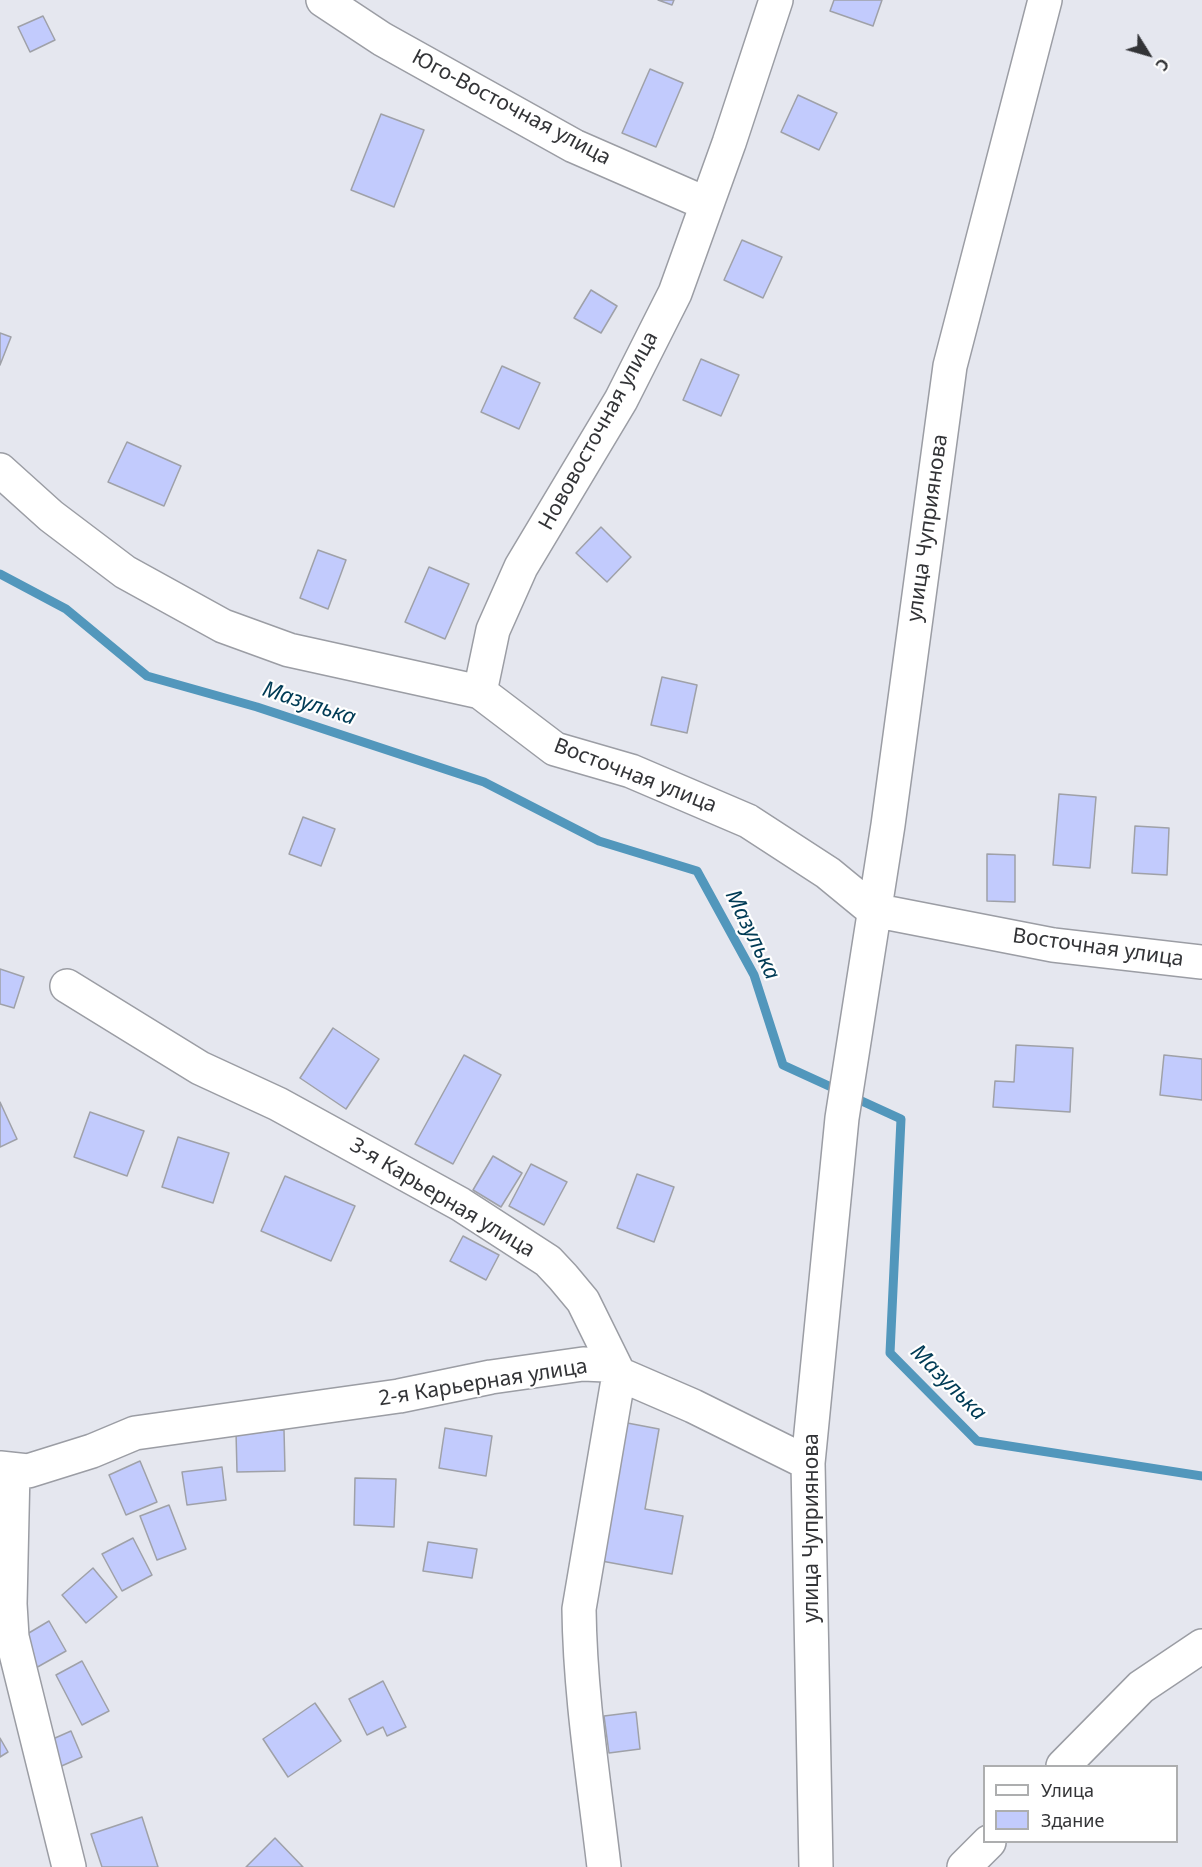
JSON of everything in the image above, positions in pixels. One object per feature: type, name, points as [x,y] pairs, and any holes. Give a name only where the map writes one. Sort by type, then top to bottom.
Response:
[{"type":"street","name":"Юго-Восточная улица","points":[[323,0],[382,39],[574,146],[707,204]]},
{"type":"street","name":"Нововосточная улица","points":[[480,692],[493,630],[521,567],[621,400],[675,293],[729,143],[776,0]]},
{"type":"street","name":"улица Чуприянова","points":[[816,1867],[808,1463],[842,1118],[888,825],[950,366],[1045,0]]},
{"type":"street","name":"Восточная улица","points":[[0,470],[51,516],[125,573],[223,626],[289,650],[480,692],[555,749],[630,771],[748,820],[828,873],[873,910],[1053,945],[1202,962]]},
{"type":"street","name":"3-я Карьерная улица","points":[[67,986],[200,1068],[278,1104],[460,1204],[548,1261],[583,1301],[620,1374]]},
{"type":"street","name":"2-я Карьерная улица","points":[[7,1469],[28,1471],[92,1451],[135,1433],[399,1396],[490,1377],[583,1364],[606,1365],[620,1374],[579,1609],[587,1722],[604,1867]]},
{"type":"street","points":[[620,1374],[693,1406],[808,1463]]},
{"type":"street","points":[[7,1469],[12,1638],[69,1867]]},
{"type":"street","points":[[1065,1765],[1142,1687],[1202,1647]]},
{"type":"street","points":[[964,1867],[988,1843]]},
{"type":"building","points":[[658,0],[674,0],[672,5]]},
{"type":"building","points":[[834,0],[882,0],[873,26],[830,11]]},
{"type":"building","points":[[43,16],[55,40],[30,52],[18,27]]},
{"type":"building","points":[[650,69],[683,83],[656,147],[622,133]]},
{"type":"building","points":[[798,95],[837,113],[819,150],[781,132]]},
{"type":"building","points":[[381,114],[424,130],[394,207],[351,190]]},
{"type":"building","points":[[742,240],[782,257],[763,298],[724,280]]},
{"type":"building","points":[[591,290],[617,306],[601,333],[574,318]]},
{"type":"building","points":[[0,333],[11,337],[0,365]]},
{"type":"building","points":[[701,359],[739,375],[721,416],[683,400]]},
{"type":"building","points":[[502,366],[540,383],[519,429],[481,412]]},
{"type":"building","points":[[127,442],[181,466],[164,506],[108,482]]},
{"type":"building","points":[[601,527],[631,557],[607,582],[576,553]]},
{"type":"building","points":[[318,550],[346,560],[328,609],[300,598]]},
{"type":"building","points":[[429,567],[469,584],[445,639],[405,622]]},
{"type":"building","points":[[662,677],[697,685],[687,733],[651,725]]},
{"type":"building","points":[[1059,794],[1096,797],[1090,868],[1053,865]]},
{"type":"building","points":[[303,817],[335,829],[321,866],[289,854]]},
{"type":"building","points":[[1135,826],[1169,828],[1167,875],[1132,873]]},
{"type":"building","points":[[987,854],[1015,855],[1015,902],[987,901]]},
{"type":"building","points":[[0,969],[24,977],[14,1008],[0,1004]]},
{"type":"building","points":[[333,1028],[379,1059],[346,1109],[300,1078]]},
{"type":"building","points":[[1016,1045],[1073,1048],[1070,1112],[993,1107],[995,1081],[1014,1082]]},
{"type":"building","points":[[464,1055],[501,1075],[453,1164],[415,1144]]},
{"type":"building","points":[[1164,1055],[1202,1059],[1202,1100],[1160,1095]]},
{"type":"building","points":[[0,1102],[17,1139],[0,1147]]},
{"type":"building","points":[[90,1112],[144,1131],[127,1176],[74,1157]]},
{"type":"building","points":[[178,1137],[229,1153],[213,1203],[162,1187]]},
{"type":"building","points":[[493,1156],[522,1173],[501,1207],[473,1190]]},
{"type":"building","points":[[531,1164],[567,1182],[544,1225],[509,1206]]},
{"type":"building","points":[[637,1174],[674,1187],[654,1242],[617,1228]]},
{"type":"building","points":[[285,1176],[355,1206],[331,1261],[261,1231]]},
{"type":"building","points":[[463,1236],[499,1255],[486,1280],[450,1261]]},
{"type":"building","points":[[622,1422],[659,1429],[645,1509],[683,1516],[672,1574],[596,1560]]},
{"type":"building","points":[[445,1428],[492,1436],[486,1476],[439,1468]]},
{"type":"building","points":[[284,1430],[285,1471],[237,1472],[236,1432]]},
{"type":"building","points":[[140,1461],[157,1502],[126,1515],[109,1475]]},
{"type":"building","points":[[222,1467],[226,1500],[187,1505],[182,1472]]},
{"type":"building","points":[[355,1478],[396,1479],[394,1527],[354,1525]]},
{"type":"building","points":[[169,1505],[186,1549],[157,1560],[140,1516]]},
{"type":"building","points":[[133,1538],[152,1575],[122,1591],[102,1554]]},
{"type":"building","points":[[428,1542],[477,1549],[472,1578],[423,1571]]},
{"type":"building","points":[[93,1568],[117,1597],[86,1623],[62,1595]]},
{"type":"building","points":[[49,1621],[66,1651],[34,1669],[17,1640]]},
{"type":"building","points":[[82,1661],[109,1711],[82,1725],[56,1675]]},
{"type":"building","points":[[383,1681],[406,1727],[387,1736],[383,1727],[367,1735],[349,1699]]},
{"type":"building","points":[[315,1703],[341,1741],[288,1777],[263,1739]]},
{"type":"building","points":[[636,1712],[640,1749],[609,1753],[604,1716]]},
{"type":"building","points":[[71,1731],[82,1757],[57,1768],[46,1742]]},
{"type":"building","points":[[0,1738],[8,1752],[0,1757]]},
{"type":"building","points":[[142,1817],[158,1867],[102,1867],[91,1834]]},
{"type":"building","points":[[275,1838],[303,1867],[246,1867]]},
{"type":"waterway","name":"Мазулька","points":[[0,574],[66,609],[147,676],[257,707],[484,782],[599,841],[697,871],[754,975],[783,1065],[901,1119],[890,1353],[977,1441],[1202,1476]]}]
